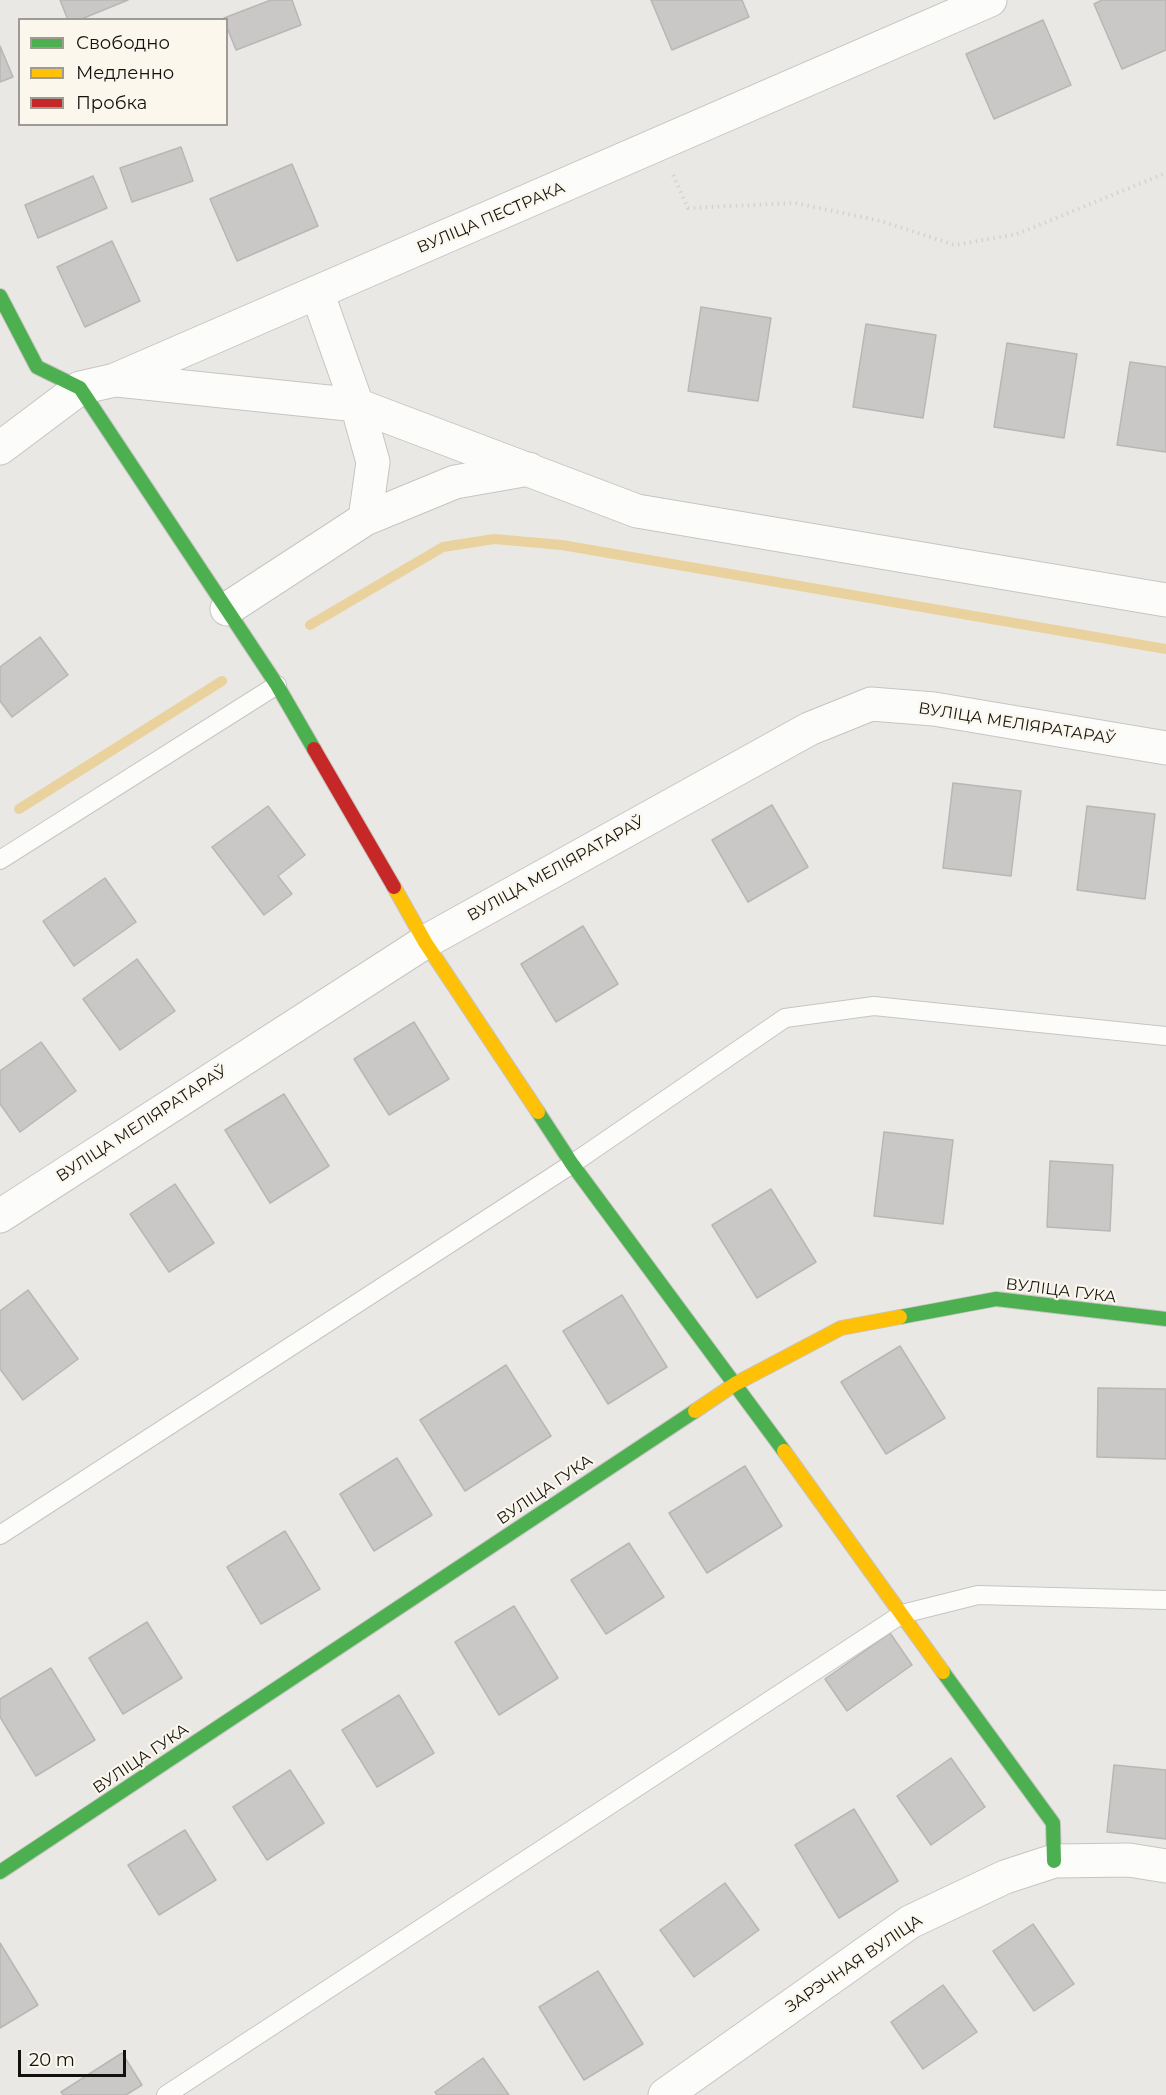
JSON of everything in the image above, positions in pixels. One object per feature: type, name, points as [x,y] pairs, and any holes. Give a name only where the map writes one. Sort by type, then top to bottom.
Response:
[{"type":"street","name":"ВУЛІЦА ПЕСТРАКА","points":[[0,448],[80,388],[115,380],[990,0]]},
{"type":"street","points":[[317,292],[357,405],[373,462],[365,519]]},
{"type":"street","points":[[0,296],[37,368],[80,388],[278,685],[425,942],[572,1164],[735,1384],[1053,1823],[1054,1861]]},
{"type":"street","points":[[115,380],[357,405],[637,511],[1166,600]]},
{"type":"street","points":[[227,609],[365,519],[455,482],[530,469]]},
{"type":"street","name":"ВУЛІЦА МЕЛІЯРАТАРАЎ","points":[[0,1216],[425,942],[809,729],[871,704],[934,709],[1166,748]]},
{"type":"street","name":"ВУЛІЦА ГУКА","points":[[0,1872],[735,1384],[841,1328],[996,1299],[1166,1319]]},
{"type":"street","name":"ЗАРЭЧНАЯ ВУЛІЦА","points":[[665,2095],[910,1922],[1005,1878],[1054,1861],[1129,1860],[1166,1866]]},
{"type":"lane","points":[[0,860],[278,685]]},
{"type":"lane","points":[[0,1535],[572,1164],[785,1018],[874,1006],[1166,1036]]},
{"type":"lane","points":[[166,2095],[902,1614],[978,1595],[1166,1600]]},
{"type":"path","points":[[660,145],[688,208],[795,202],[881,221],[955,245],[1017,234],[1166,173]]},
{"type":"building","points":[[60,0],[128,0],[84,18],[67,18]]},
{"type":"building","points":[[271,0],[292,0],[301,25],[236,50],[228,30],[228,18],[224,18]]},
{"type":"building","points":[[651,0],[742,0],[749,17],[672,50]]},
{"type":"building","points":[[1102,0],[1166,0],[1166,50],[1122,69],[1094,4]]},
{"type":"building","points":[[1043,20],[1071,85],[994,119],[966,54]]},
{"type":"building","points":[[0,46],[13,77],[0,82]]},
{"type":"building","points":[[181,147],[193,181],[132,202],[120,168]]},
{"type":"building","points":[[292,164],[318,226],[237,261],[210,199]]},
{"type":"building","points":[[93,176],[107,208],[38,238],[25,205]]},
{"type":"building","points":[[112,241],[140,301],[85,327],[57,267]]},
{"type":"building","points":[[701,307],[771,318],[758,401],[688,391]]},
{"type":"building","points":[[866,324],[936,335],[923,418],[853,407]]},
{"type":"building","points":[[1007,343],[1077,354],[1064,438],[994,427]]},
{"type":"building","points":[[1130,362],[1166,367],[1166,452],[1117,445]]},
{"type":"building","points":[[40,637],[68,675],[12,717],[0,701],[0,667]]},
{"type":"building","points":[[953,783],[1021,791],[1011,876],[943,868]]},
{"type":"building","points":[[772,805],[808,867],[748,902],[712,840]]},
{"type":"building","points":[[268,806],[305,855],[278,876],[292,894],[264,915],[212,847]]},
{"type":"building","points":[[1087,806],[1155,814],[1145,899],[1077,890]]},
{"type":"building","points":[[105,878],[136,922],[74,966],[43,921]]},
{"type":"building","points":[[583,926],[618,984],[556,1022],[521,964]]},
{"type":"building","points":[[137,959],[175,1011],[120,1050],[83,999]]},
{"type":"building","points":[[414,1022],[449,1079],[389,1115],[354,1059]]},
{"type":"building","points":[[41,1042],[76,1091],[20,1132],[0,1104],[0,1071]]},
{"type":"building","points":[[284,1094],[329,1166],[270,1203],[225,1130]]},
{"type":"building","points":[[884,1132],[953,1140],[943,1224],[874,1216]]},
{"type":"building","points":[[1050,1161],[1113,1165],[1110,1231],[1047,1227]]},
{"type":"building","points":[[175,1184],[214,1243],[169,1272],[130,1214]]},
{"type":"building","points":[[771,1189],[816,1262],[757,1298],[712,1225]]},
{"type":"building","points":[[28,1290],[78,1359],[23,1400],[0,1369],[0,1311]]},
{"type":"building","points":[[622,1295],[667,1367],[608,1404],[563,1331]]},
{"type":"building","points":[[900,1346],[945,1418],[886,1454],[841,1382]]},
{"type":"building","points":[[506,1365],[551,1436],[465,1491],[420,1420]]},
{"type":"building","points":[[1098,1388],[1166,1389],[1166,1459],[1097,1457]]},
{"type":"building","points":[[397,1458],[432,1515],[374,1551],[340,1494]]},
{"type":"building","points":[[745,1466],[782,1526],[707,1573],[669,1513]]},
{"type":"building","points":[[285,1531],[320,1589],[261,1624],[227,1567]]},
{"type":"building","points":[[629,1543],[664,1597],[606,1634],[571,1580]]},
{"type":"building","points":[[514,1606],[558,1678],[499,1715],[455,1642]]},
{"type":"building","points":[[147,1622],[182,1678],[123,1714],[89,1658]]},
{"type":"building","points":[[890,1633],[912,1665],[847,1711],[825,1679]]},
{"type":"building","points":[[51,1668],[95,1740],[36,1776],[0,1717],[0,1699]]},
{"type":"building","points":[[399,1695],[434,1753],[377,1787],[342,1730]]},
{"type":"building","points":[[951,1758],[985,1807],[931,1845],[897,1796]]},
{"type":"building","points":[[1114,1765],[1166,1770],[1166,1839],[1107,1832]]},
{"type":"building","points":[[290,1770],[324,1823],[267,1860],[233,1807]]},
{"type":"building","points":[[854,1809],[898,1881],[839,1918],[795,1845]]},
{"type":"building","points":[[185,1830],[216,1880],[159,1915],[128,1865]]},
{"type":"building","points":[[725,1883],[759,1930],[694,1977],[660,1930]]},
{"type":"building","points":[[1033,1924],[1074,1984],[1034,2011],[993,1951]]},
{"type":"building","points":[[0,1943],[38,2005],[0,2028]]},
{"type":"building","points":[[598,1971],[643,2044],[584,2080],[539,2007]]},
{"type":"building","points":[[943,1985],[977,2032],[923,2069],[891,2022]]},
{"type":"building","points":[[122,2053],[142,2085],[126,2095],[63,2095],[61,2092]]},
{"type":"building","points":[[483,2058],[509,2095],[437,2095],[435,2092]]},
{"type":"waterway","points":[[310,625],[443,547],[494,539],[562,545],[1166,649]]},
{"type":"waterway","points":[[19,809],[222,681]]},
{"type":"traffic: fast","points":[[0,296],[37,367],[80,388],[277,685],[314,749]]},
{"type":"traffic: fast","points":[[538,1112],[572,1164],[784,1451]]},
{"type":"traffic: fast","points":[[900,1317],[996,1299],[1166,1319]]},
{"type":"traffic: fast","points":[[0,1872],[695,1411]]},
{"type":"traffic: fast","points":[[943,1672],[1053,1823],[1054,1861]]},
{"type":"traffic: slow","points":[[394,887],[425,942],[538,1112]]},
{"type":"traffic: slow","points":[[695,1411],[735,1384],[841,1328],[900,1317]]},
{"type":"traffic: slow","points":[[784,1451],[943,1672]]},
{"type":"traffic: jam","points":[[314,749],[394,887]]}]
